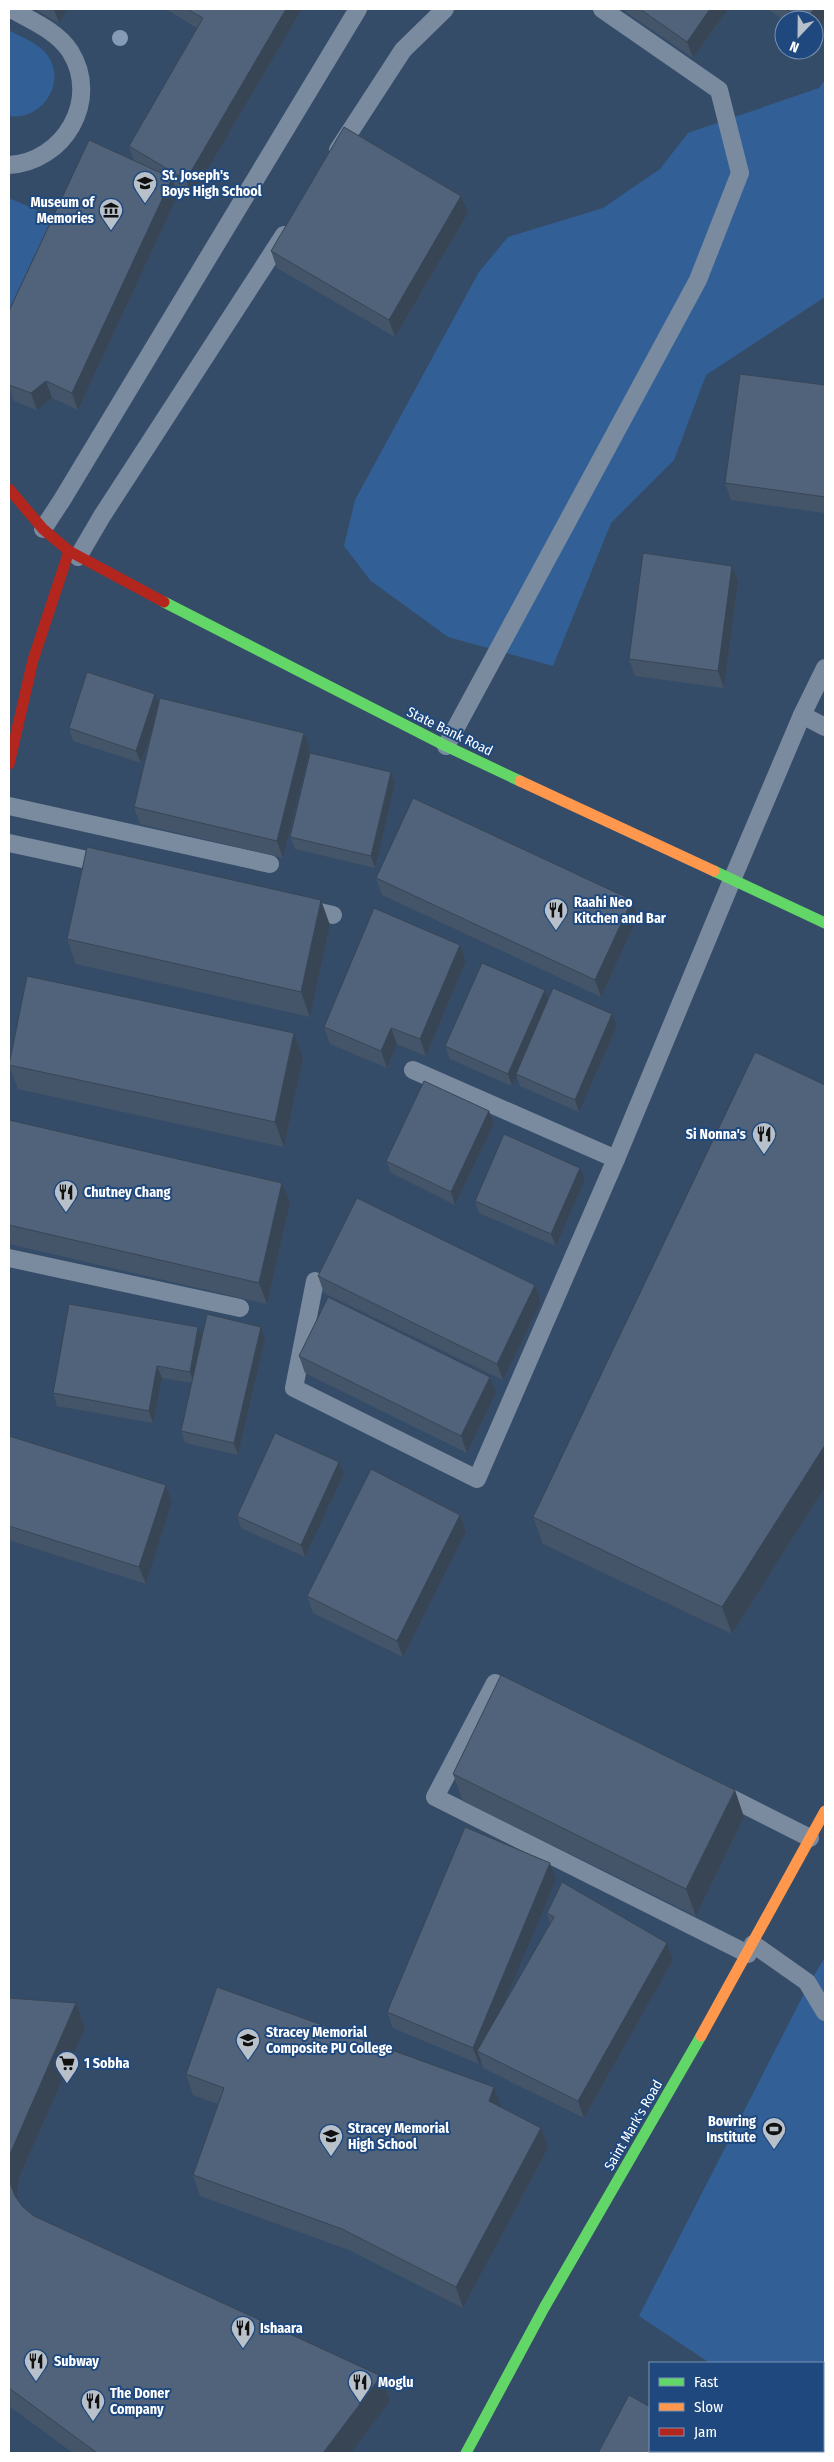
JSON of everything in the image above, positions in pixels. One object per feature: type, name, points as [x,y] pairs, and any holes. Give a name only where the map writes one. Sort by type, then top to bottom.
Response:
[{"type":"main road","name":"State Bank Road","points":[[9,489],[43,529],[74,554],[214,630],[446,746],[825,923]]},
{"type":"main road","points":[[9,764],[33,660],[74,554]]},
{"type":"main road","name":"Saint Mark's Road","points":[[466,2453],[562,2276],[751,1949],[825,1811]]},
{"type":"lane","points":[[9,165],[21,164],[40,158],[57,147],[70,131],[78,112],[82,91],[78,70],[70,51],[56,35],[11,9]]},
{"type":"lane","points":[[43,529],[358,9]]},
{"type":"lane","points":[[328,166],[403,50],[444,9]]},
{"type":"lane","points":[[446,746],[698,280],[740,173],[719,90],[602,9]]},
{"type":"lane","points":[[74,554],[102,516],[295,216]]},
{"type":"lane","points":[[314,1281],[294,1388],[477,1479],[616,1159],[802,716],[825,668]]},
{"type":"lane","points":[[802,716],[825,727]]},
{"type":"lane","points":[[9,806],[270,864]]},
{"type":"lane","points":[[9,843],[118,867]]},
{"type":"lane","points":[[284,904],[333,915]]},
{"type":"lane","points":[[413,1070],[616,1159]]},
{"type":"lane","points":[[9,1258],[240,1308]]},
{"type":"lane","points":[[530,1700],[495,1683],[435,1797],[751,1949],[807,1982],[825,2012]]},
{"type":"lane","points":[[698,1782],[810,1838]]},
{"type":"shaded area","points":[[9,30],[44,51],[53,67],[54,78],[48,98],[31,113],[21,116],[9,116]]},
{"type":"shaded area","points":[[825,80],[825,297],[706,375],[674,460],[611,523],[553,666],[448,637],[371,581],[344,546],[355,500],[479,272],[508,237],[603,208],[660,169],[688,133],[819,88]]},
{"type":"shaded area","points":[[9,198],[53,217],[9,310]]},
{"type":"shaded area","name":"Bowring Institute","points":[[825,1957],[825,2453],[774,2453],[824,2452],[824,2362],[708,2362],[639,2316],[809,1984]]},
{"type":"building","points":[[187,9],[286,9],[186,180],[129,146],[203,18]]},
{"type":"building","points":[[640,9],[710,9],[687,42]]},
{"type":"building","points":[[786,9],[814,9],[813,10]]},
{"type":"building","points":[[344,127],[461,196],[389,320],[271,251]]},
{"type":"building","points":[[89,140],[172,178],[72,393],[46,381],[31,393],[9,385],[9,311]]},
{"type":"building","points":[[740,374],[825,385],[825,497],[725,483]]},
{"type":"building","points":[[643,553],[732,566],[718,671],[629,659]]},
{"type":"building","points":[[87,672],[155,694],[136,751],[69,728]]},
{"type":"building","points":[[160,698],[304,733],[277,841],[134,807]]},
{"type":"building","points":[[310,753],[391,772],[371,856],[290,837]]},
{"type":"building","points":[[413,798],[632,900],[595,980],[376,878]]},
{"type":"building","points":[[87,847],[321,900],[301,992],[67,939]]},
{"type":"building","points":[[374,908],[460,945],[420,1039],[391,1028],[381,1051],[324,1027]]},
{"type":"building","points":[[482,963],[545,990],[508,1074],[445,1046]]},
{"type":"building","points":[[27,976],[294,1033],[275,1122],[9,1065]]},
{"type":"building","points":[[553,988],[612,1014],[575,1100],[516,1074]]},
{"type":"building","points":[[755,1052],[825,1085],[825,1445],[722,1607],[533,1517]]},
{"type":"building","points":[[424,1081],[489,1111],[451,1192],[386,1161]]},
{"type":"building","points":[[9,1120],[282,1183],[259,1283],[9,1225]]},
{"type":"building","points":[[504,1134],[580,1168],[551,1234],[475,1201]]},
{"type":"building","points":[[357,1198],[535,1285],[497,1364],[318,1276]]},
{"type":"building","points":[[328,1297],[490,1377],[461,1436],[299,1356]]},
{"type":"building","points":[[69,1304],[198,1327],[190,1372],[157,1366],[149,1411],[53,1393]]},
{"type":"building","points":[[207,1314],[261,1327],[234,1443],[181,1431]]},
{"type":"building","points":[[275,1433],[339,1462],[301,1545],[237,1516]]},
{"type":"building","points":[[9,1436],[166,1485],[139,1567],[9,1526]]},
{"type":"building","points":[[371,1469],[460,1515],[397,1641],[307,1596]]},
{"type":"building","points":[[501,1675],[735,1790],[686,1889],[453,1774]]},
{"type":"building","points":[[465,1827],[550,1863],[473,2048],[387,2012]]},
{"type":"building","points":[[562,1882],[667,1943],[578,2101],[477,2051],[554,1917],[547,1913]]},
{"type":"building","points":[[217,1987],[494,2087],[489,2101],[541,2128],[456,2287],[342,2229],[193,2175],[224,2088],[186,2074]]},
{"type":"building","points":[[9,1998],[76,2003],[10,2154],[9,2162]]},
{"type":"building","points":[[9,2176],[15,2196],[23,2207],[34,2216],[381,2376],[323,2453],[97,2453],[9,2388]]},
{"type":"building","points":[[629,2395],[649,2406],[649,2452],[705,2452],[704,2453],[598,2453]]},
{"type":"traffic: fast","points":[[164,602],[446,746],[520,781]]},
{"type":"traffic: fast","points":[[714,871],[825,923]]},
{"type":"traffic: fast","points":[[466,2453],[544,2308],[701,2036]]},
{"type":"traffic: slow","points":[[520,781],[714,871]]},
{"type":"traffic: slow","points":[[701,2036],[825,1811]]},
{"type":"traffic: jam","points":[[9,489],[43,529],[69,551],[164,602]]},
{"type":"traffic: jam","points":[[9,764],[33,660],[69,551]]},
{"type":"place","name":"St. Joseph's Boys High School","points":[[145,204]]},
{"type":"place","name":"Museum of Memories","points":[[111,231]]},
{"type":"place","name":"Raahi Neo Kitchen and Bar","points":[[556,931]]},
{"type":"place","name":"Si Nonna's","points":[[764,1155]]},
{"type":"place","name":"Chutney Chang","points":[[66,1213]]},
{"type":"place","name":"Stracey Memorial Composite PU College","points":[[248,2061]]},
{"type":"place","name":"1 Sobha","points":[[67,2084]]},
{"type":"place","name":"Bowring Institute","points":[[774,2150]]},
{"type":"place","name":"Stracey Memorial High School","points":[[331,2157]]},
{"type":"place","name":"Ishaara","points":[[243,2349]]},
{"type":"place","name":"Subway","points":[[36,2382]]},
{"type":"place","name":"Moglu","points":[[360,2403]]},
{"type":"place","name":"The Doner Company","points":[[93,2422]]}]
